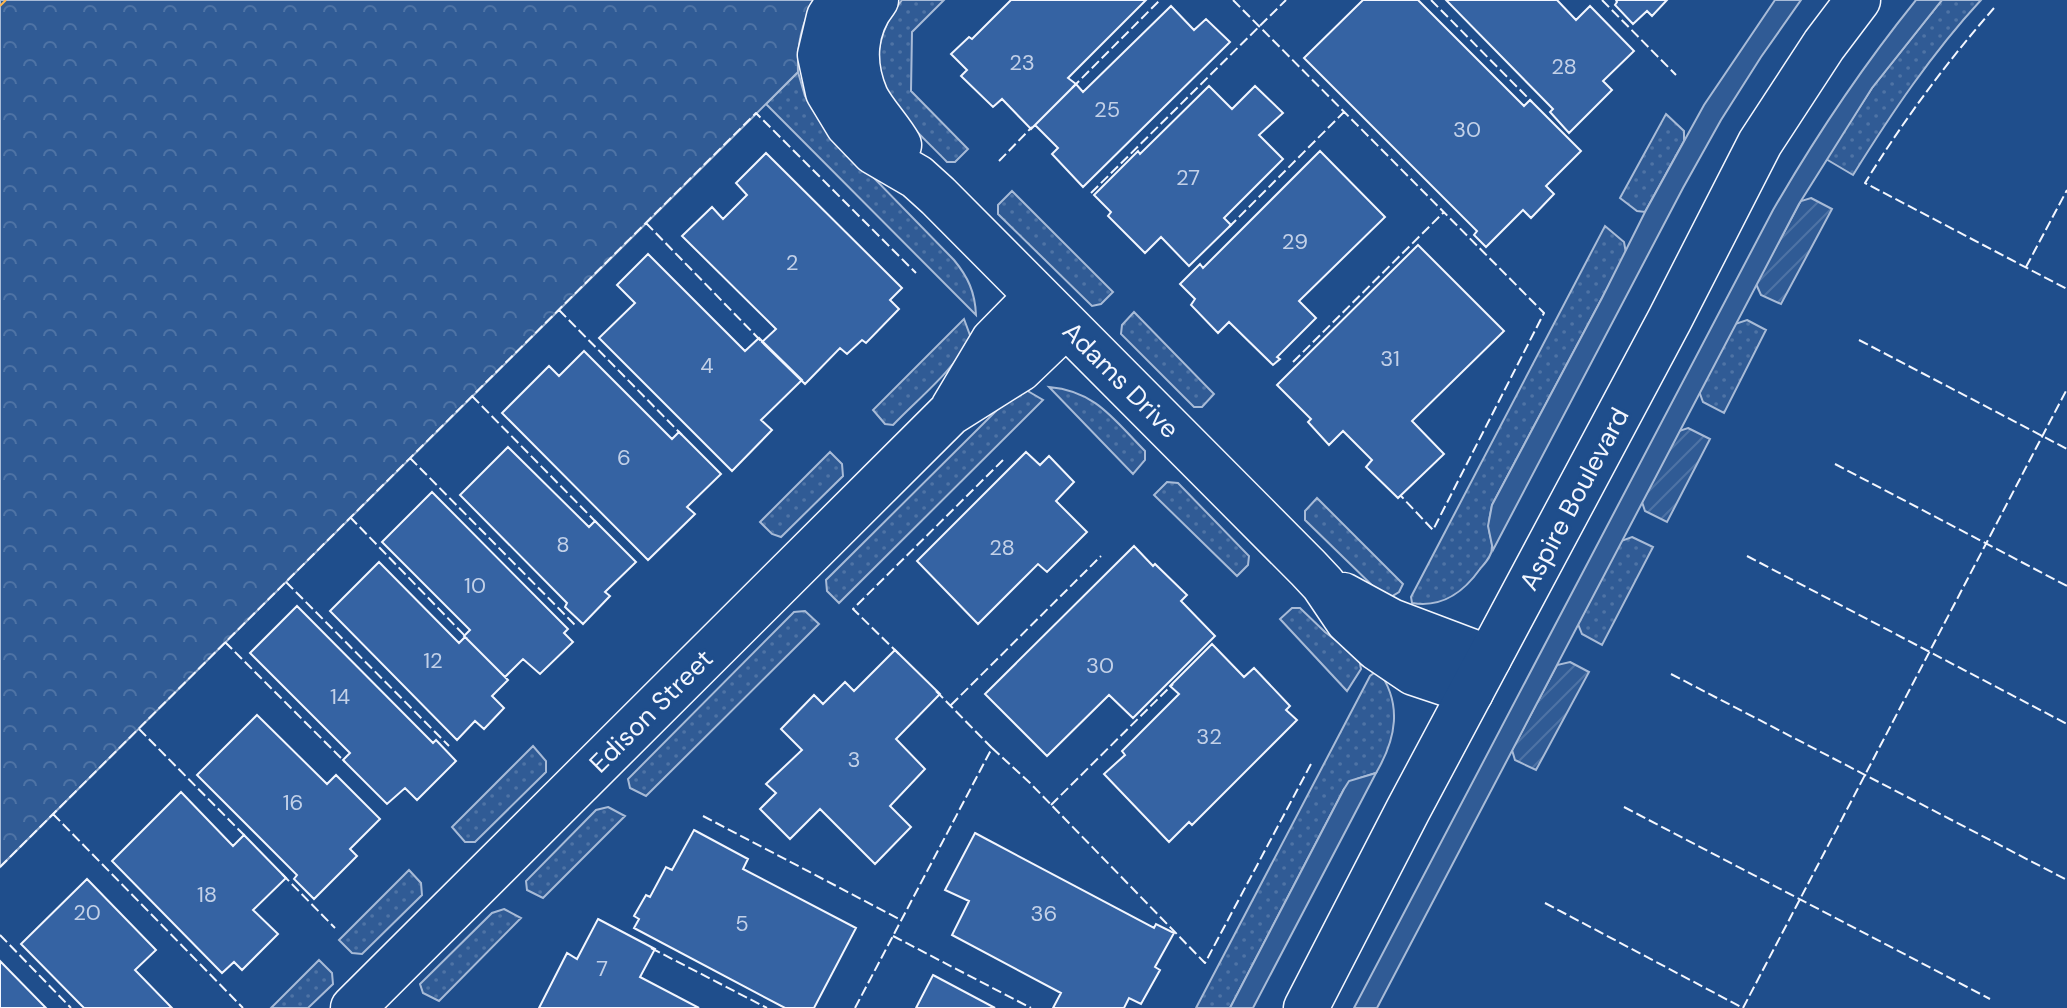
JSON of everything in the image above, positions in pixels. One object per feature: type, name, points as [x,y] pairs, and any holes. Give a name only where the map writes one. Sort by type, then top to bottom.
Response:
[{"type":"street","name":"Adams Drive","points":[[840,0],[829,17],[820,55],[828,92],[848,125],[874,152],[917,177],[1323,584],[1348,621],[1377,648],[1414,673],[1480,675]]},
{"type":"street","name":"Adams Drive","points":[[876,0],[859,33],[855,63],[867,99],[890,129],[917,177]]},
{"type":"street","name":"Aspire Boulevard","points":[[1306,1008],[1760,143],[1824,45],[1858,0]]},
{"type":"street","name":"Edison Street","points":[[353,1008],[950,413],[993,341],[1051,310]]},
{"type":"green space","points":[[0,0],[816,0],[801,34],[798,72],[0,867]]},
{"type":"green space","points":[[902,0],[944,0],[912,32],[911,91],[968,149],[955,162],[947,162],[906,120],[881,80],[880,44]]},
{"type":"green space","points":[[1942,0],[1981,0],[1913,84],[1853,175],[1826,159],[1872,88]]},
{"type":"green space","points":[[798,72],[805,96],[826,129],[959,266],[972,292],[976,315],[766,104]]},
{"type":"green space","points":[[1666,114],[1684,131],[1684,141],[1645,212],[1637,211],[1620,198]]},
{"type":"green space","points":[[1012,191],[1113,292],[1101,304],[1092,306],[998,214],[998,205]]},
{"type":"green space","points":[[1811,198],[1832,209],[1781,304],[1761,295],[1756,284],[1799,204]]},
{"type":"green space","points":[[1605,226],[1624,242],[1626,253],[1492,505],[1490,557],[1473,578],[1451,597],[1433,603],[1412,603],[1411,597]]},
{"type":"green space","points":[[1134,312],[1214,394],[1202,407],[1194,407],[1121,334],[1122,325]]},
{"type":"green space","points":[[964,319],[971,338],[955,362],[893,425],[885,424],[873,410]]},
{"type":"green space","points":[[1747,320],[1766,330],[1724,413],[1703,402],[1699,391],[1735,324]]},
{"type":"green space","points":[[1049,387],[1079,394],[1092,401],[1124,428],[1145,451],[1145,460],[1133,474]]},
{"type":"green space","points":[[1026,390],[1043,400],[839,603],[827,591],[826,580],[998,409]]},
{"type":"green space","points":[[1688,428],[1710,439],[1667,522],[1645,511],[1642,502],[1679,431]]},
{"type":"green space","points":[[830,452],[842,464],[843,476],[781,537],[772,534],[760,522]]},
{"type":"green space","points":[[1167,482],[1178,483],[1249,556],[1248,565],[1237,576],[1154,495]]},
{"type":"green space","points":[[1317,498],[1403,584],[1399,592],[1389,598],[1381,594],[1305,520],[1305,511]]},
{"type":"green space","points":[[1632,537],[1653,547],[1602,645],[1582,634],[1578,624],[1621,541]]},
{"type":"green space","points":[[1292,608],[1300,608],[1359,658],[1361,669],[1347,691],[1280,619]]},
{"type":"green space","points":[[805,611],[819,624],[646,796],[630,788],[628,779],[794,612]]},
{"type":"green space","points":[[1570,662],[1589,672],[1536,770],[1515,760],[1512,750],[1557,665]]},
{"type":"green space","points":[[1378,670],[1391,696],[1394,722],[1388,747],[1376,773],[1357,779],[1344,789],[1230,1008],[1196,1008],[1370,676]]},
{"type":"green space","points":[[533,746],[546,761],[546,772],[475,842],[465,842],[452,827]]},
{"type":"green space","points":[[608,807],[625,816],[543,898],[527,890],[526,881],[596,810]]},
{"type":"green space","points":[[409,870],[421,883],[422,895],[362,954],[352,953],[339,940]]},
{"type":"green space","points":[[504,909],[521,918],[439,1001],[423,993],[420,984],[492,913]]},
{"type":"green space","points":[[319,960],[332,973],[333,984],[308,1008],[271,1008]]},
{"type":"shaded area","points":[[1775,0],[1801,0],[1721,120],[1493,550],[1488,526],[1492,505],[1704,105]]},
{"type":"shaded area","points":[[1916,0],[1942,0],[1872,88],[1799,204],[1377,1008],[1354,1008],[1773,210],[1840,102]]},
{"type":"shaded area","points":[[1376,773],[1253,1008],[1230,1008],[1344,789],[1349,781]]},
{"type":"building","points":[[1011,0],[1146,0],[1068,78],[1076,84],[1031,129],[1002,99],[993,107],[961,76],[967,70],[951,54],[969,37],[972,39]]},
{"type":"building","points":[[1363,0],[1418,0],[1524,106],[1530,100],[1581,151],[1546,186],[1554,194],[1531,218],[1523,210],[1486,247],[1474,235],[1477,231],[1304,58]]},
{"type":"building","points":[[1446,0],[1557,0],[1576,20],[1590,6],[1634,51],[1603,81],[1612,90],[1569,133],[1550,112],[1553,109]]},
{"type":"building","points":[[1616,0],[1667,0],[1652,16],[1647,11],[1633,24],[1615,5]]},
{"type":"building","points":[[1171,6],[1194,30],[1206,19],[1230,42],[1083,187],[1052,154],[1058,148],[1035,125],[1076,84],[1083,92]]},
{"type":"building","points":[[1209,86],[1232,109],[1255,86],[1283,113],[1259,135],[1283,159],[1224,218],[1231,225],[1189,266],[1161,237],[1145,253],[1108,216],[1111,212],[1094,195]]},
{"type":"building","points":[[1320,151],[1385,217],[1299,301],[1316,318],[1277,357],[1280,359],[1273,365],[1229,322],[1218,333],[1191,305],[1195,299],[1180,284],[1200,264],[1203,268]]},
{"type":"building","points":[[766,153],[902,288],[890,300],[899,309],[866,343],[862,340],[847,354],[840,348],[805,384],[762,342],[776,329],[682,236],[712,207],[723,219],[747,195],[736,183]]},
{"type":"building","points":[[1418,245],[1504,331],[1412,421],[1444,454],[1398,498],[1366,467],[1372,460],[1343,431],[1329,445],[1308,422],[1311,419],[1277,385]]},
{"type":"building","points":[[648,254],[745,351],[759,338],[802,380],[761,420],[772,430],[732,471],[599,338],[635,303],[617,285]]},
{"type":"building","points":[[584,351],[672,439],[679,432],[721,474],[687,507],[695,514],[648,560],[502,413],[549,366],[559,376]]},
{"type":"building","points":[[508,447],[589,527],[595,521],[636,562],[605,592],[610,596],[583,624],[565,607],[567,603],[460,495]]},
{"type":"building","points":[[1026,452],[1040,465],[1049,456],[1074,482],[1056,501],[1087,532],[1047,572],[1038,564],[978,624],[917,561]]},
{"type":"building","points":[[432,492],[568,629],[564,633],[573,642],[540,674],[523,659],[505,677],[464,636],[470,630],[382,542]]},
{"type":"building","points":[[1134,546],[1187,595],[1181,601],[1215,636],[1133,718],[1109,695],[1047,756],[985,694]]},
{"type":"building","points":[[379,562],[459,643],[465,637],[508,680],[492,696],[504,708],[484,729],[475,721],[457,740],[330,611]]},
{"type":"building","points":[[297,606],[433,743],[436,740],[456,761],[417,800],[405,788],[387,804],[343,760],[350,753],[250,653]]},
{"type":"building","points":[[1212,644],[1244,677],[1254,668],[1290,706],[1286,710],[1297,720],[1192,825],[1189,822],[1169,842],[1104,774],[1125,755],[1122,751],[1179,694],[1170,686]]},
{"type":"building","points":[[895,650],[940,694],[896,739],[925,769],[890,806],[911,827],[875,864],[820,809],[790,839],[760,809],[776,793],[766,784],[802,750],[781,729],[814,695],[823,704],[845,682],[854,691]]},
{"type":"building","points":[[257,715],[327,784],[336,775],[380,819],[350,849],[357,856],[314,899],[294,879],[297,875],[197,775]]},
{"type":"building","points":[[181,792],[233,846],[244,835],[286,878],[253,910],[278,934],[242,970],[234,962],[222,973],[112,861]]},
{"type":"building","points":[[694,830],[748,859],[743,869],[856,928],[814,1008],[785,1008],[634,928],[639,919],[634,916],[646,895],[650,897],[666,867],[672,870]]},
{"type":"building","points":[[975,833],[1154,928],[1156,924],[1174,933],[1155,967],[1160,970],[1141,1004],[1129,998],[1124,1008],[1053,1008],[1061,993],[952,935],[969,901],[945,890]]},
{"type":"building","points":[[87,879],[156,950],[135,970],[172,1008],[84,1008],[21,944]]},
{"type":"building","points":[[598,919],[655,949],[640,977],[699,1008],[539,1008],[567,953],[577,959]]},
{"type":"building","points":[[0,961],[46,1008],[0,1008]]},
{"type":"building","points":[[933,975],[995,1008],[916,1008]]},
{"type":"fence","points":[[1072,88],[1160,0]]},
{"type":"fence","points":[[1233,0],[1544,313],[1433,530],[1401,496]]},
{"type":"fence","points":[[1091,193],[1286,0]]},
{"type":"fence","points":[[1431,0],[1532,102]]},
{"type":"fence","points":[[1602,0],[1676,75]]},
{"type":"fence","points":[[1994,8],[1926,93],[1865,183],[2067,289]]},
{"type":"fence","points":[[1229,227],[1344,112]]},
{"type":"fence","points":[[0,867],[756,113],[916,273]]},
{"type":"fence","points":[[999,161],[1032,127]]},
{"type":"fence","points":[[2026,267],[2067,190]]},
{"type":"fence","points":[[1293,362],[1444,212]]},
{"type":"fence","points":[[646,223],[762,342]]},
{"type":"fence","points":[[559,310],[682,435]]},
{"type":"fence","points":[[1859,340],[2067,449]]},
{"type":"fence","points":[[1743,1008],[2067,389]]},
{"type":"fence","points":[[472,396],[598,524]]},
{"type":"fence","points":[[410,458],[577,627]]},
{"type":"fence","points":[[899,654],[853,609],[1003,460]]},
{"type":"fence","points":[[1835,464],[2067,586]]},
{"type":"fence","points":[[350,517],[467,638]]},
{"type":"fence","points":[[951,705],[1101,556]]},
{"type":"fence","points":[[1747,556],[2067,724]]},
{"type":"fence","points":[[286,582],[449,746]]},
{"type":"fence","points":[[225,642],[345,762]]},
{"type":"fence","points":[[1671,674],[2067,880]]},
{"type":"fence","points":[[1051,805],[1173,684]]},
{"type":"fence","points":[[936,691],[992,748]]},
{"type":"fence","points":[[139,729],[246,837]]},
{"type":"fence","points":[[855,1008],[992,748],[1205,963],[1311,764]]},
{"type":"fence","points":[[1624,807],[1990,999]]},
{"type":"fence","points":[[53,814],[243,1008]]},
{"type":"fence","points":[[703,816],[901,920]]},
{"type":"fence","points":[[282,874],[335,928]]},
{"type":"fence","points":[[1545,903],[1743,1008]]},
{"type":"fence","points":[[0,935],[71,1008]]},
{"type":"fence","points":[[893,936],[1031,1008]]},
{"type":"fence","points":[[651,948],[767,1008]]},
{"type":"power","points":[[0,6],[6,0]]}]
